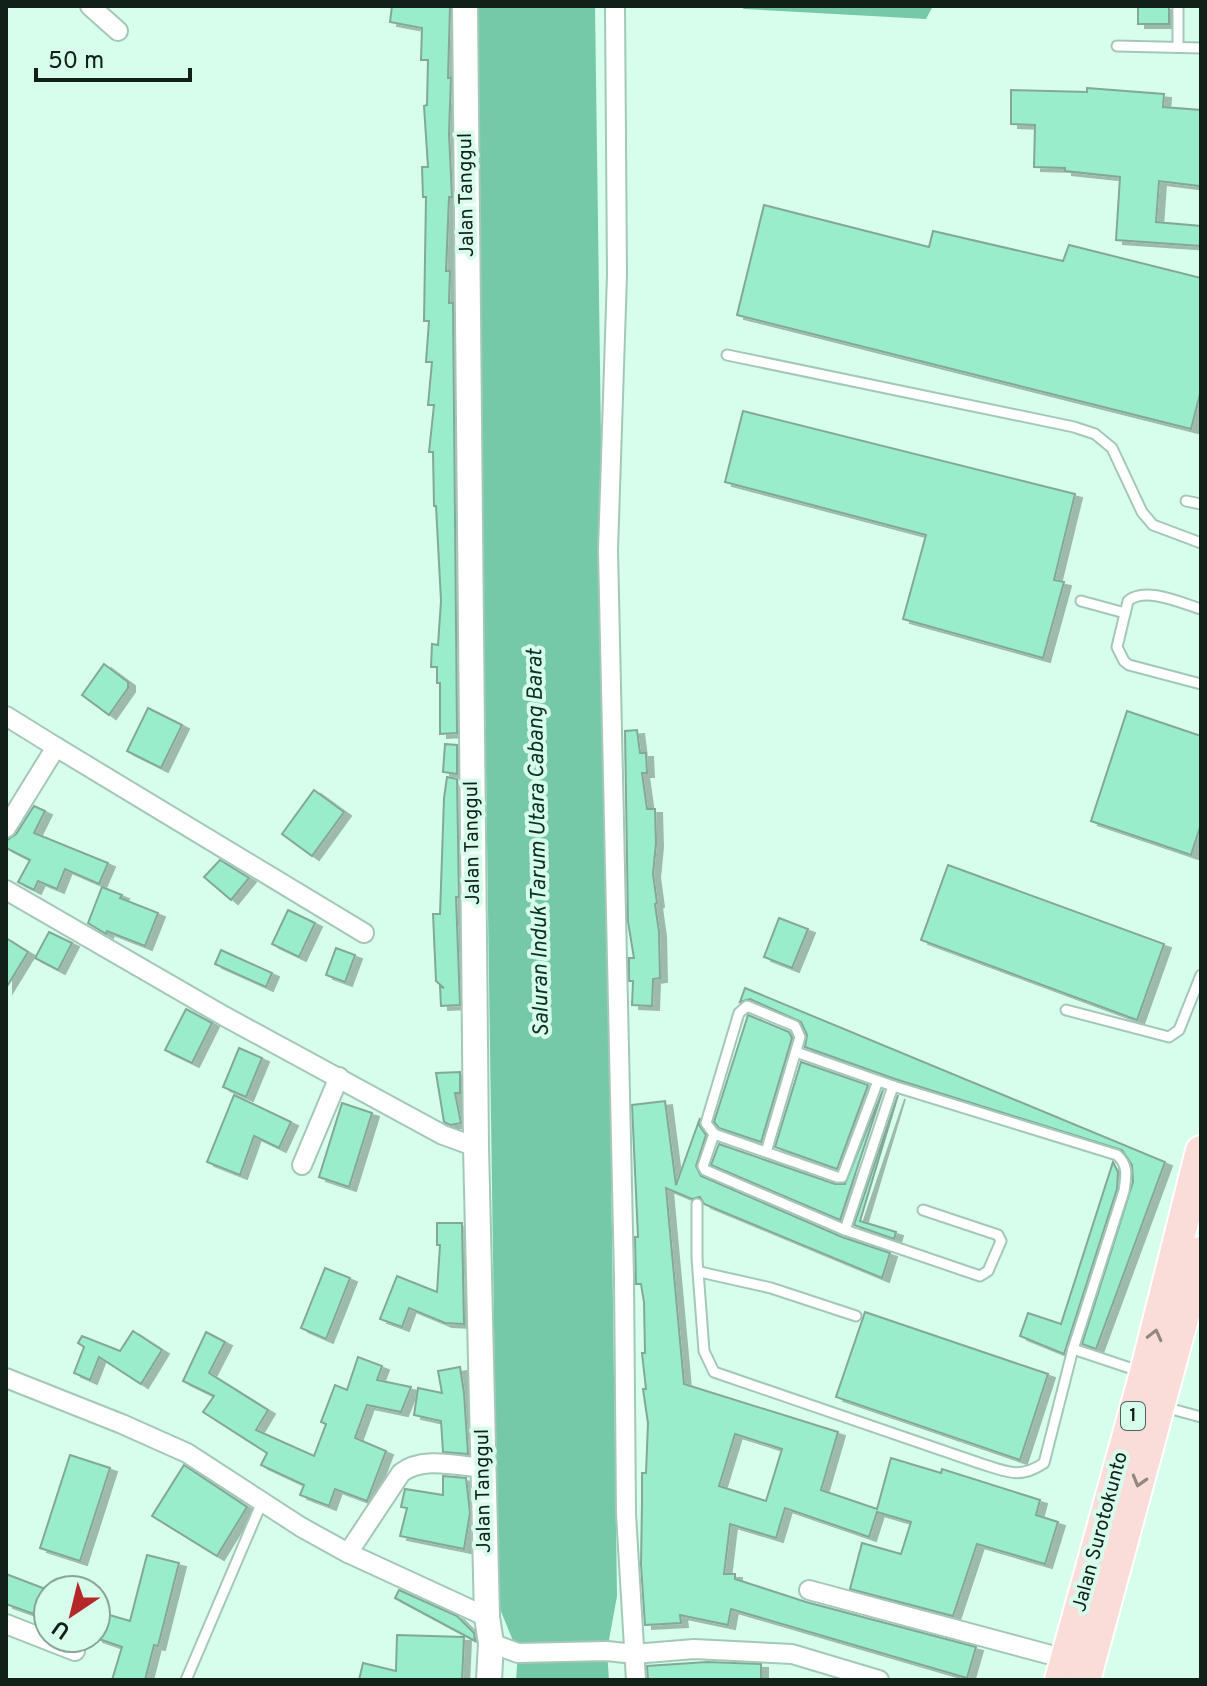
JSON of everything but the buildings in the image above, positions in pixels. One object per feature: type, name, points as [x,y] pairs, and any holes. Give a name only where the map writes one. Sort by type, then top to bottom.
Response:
[{"type":"main road","name":"Jalan Surotokunto","points":[[1071,1673],[1201,1151]]},
{"type":"main road","name":"Jalan Surotokunto","points":[[1071,1673],[1160,1406],[1201,1252]]},
{"type":"street","points":[[90,6],[118,31]]},
{"type":"street","name":"Jalan Tanggul","points":[[465,6],[476,1147],[487,1617],[491,1643],[489,1680]]},
{"type":"street","points":[[615,6],[617,275],[608,550],[624,1277],[626,1514],[636,1680]]},
{"type":"street","points":[[6,716],[364,933]]},
{"type":"street","points":[[6,828],[56,747]]},
{"type":"street","points":[[6,890],[224,1016],[443,1135],[476,1147]]},
{"type":"street","points":[[302,1165],[339,1077]]},
{"type":"street","points":[[6,1378],[187,1453],[348,1553],[487,1617]]},
{"type":"street","points":[[348,1553],[401,1473],[410,1466],[426,1463],[484,1468]]},
{"type":"street","points":[[809,1590],[1071,1673]]},
{"type":"street","points":[[6,1624],[32,1634]]},
{"type":"street","points":[[491,1643],[518,1653],[607,1651],[634,1654],[694,1649],[792,1654],[879,1680]]},
{"type":"lane","points":[[1178,6],[1178,47]]},
{"type":"lane","points":[[1117,46],[1201,48]]},
{"type":"lane","points":[[727,355],[1074,427],[1095,434],[1112,448],[1142,512],[1153,525],[1201,543]]},
{"type":"lane","points":[[1186,501],[1201,504]]},
{"type":"lane","points":[[1201,609],[1143,594],[1128,601],[1117,647],[1129,665],[1201,684]]},
{"type":"lane","points":[[1081,601],[1125,613]]},
{"type":"lane","points":[[1066,1010],[1169,1037],[1178,1033],[1201,975]]},
{"type":"lane","points":[[766,1152],[800,1037],[795,1026],[747,1006],[741,1010],[706,1123],[714,1134],[766,1152],[842,1177],[878,1081]]},
{"type":"lane","points":[[697,1204],[704,1351],[714,1372],[1015,1474],[1032,1471],[1044,1463],[1073,1349],[1124,1191],[1127,1170],[1124,1162],[1117,1155],[893,1086],[796,1052]]},
{"type":"lane","points":[[845,1230],[893,1086]]},
{"type":"lane","points":[[714,1134],[703,1166],[705,1170],[845,1230],[980,1276],[986,1274],[1001,1241],[998,1235],[923,1210]]},
{"type":"lane","points":[[700,1272],[771,1288],[856,1316]]},
{"type":"lane","points":[[1073,1349],[1145,1373]]},
{"type":"lane","points":[[1160,1406],[1201,1417]]},
{"type":"lane","points":[[186,1680],[262,1502]]},
{"type":"water","name":"Saluran Induk Tarum Utara Cabang Barat","points":[[475,6],[595,6],[617,1596],[607,1651],[609,1680],[516,1680],[518,1653],[498,1604]]},
{"type":"water","points":[[739,6],[933,6],[926,19],[744,9]]}]
